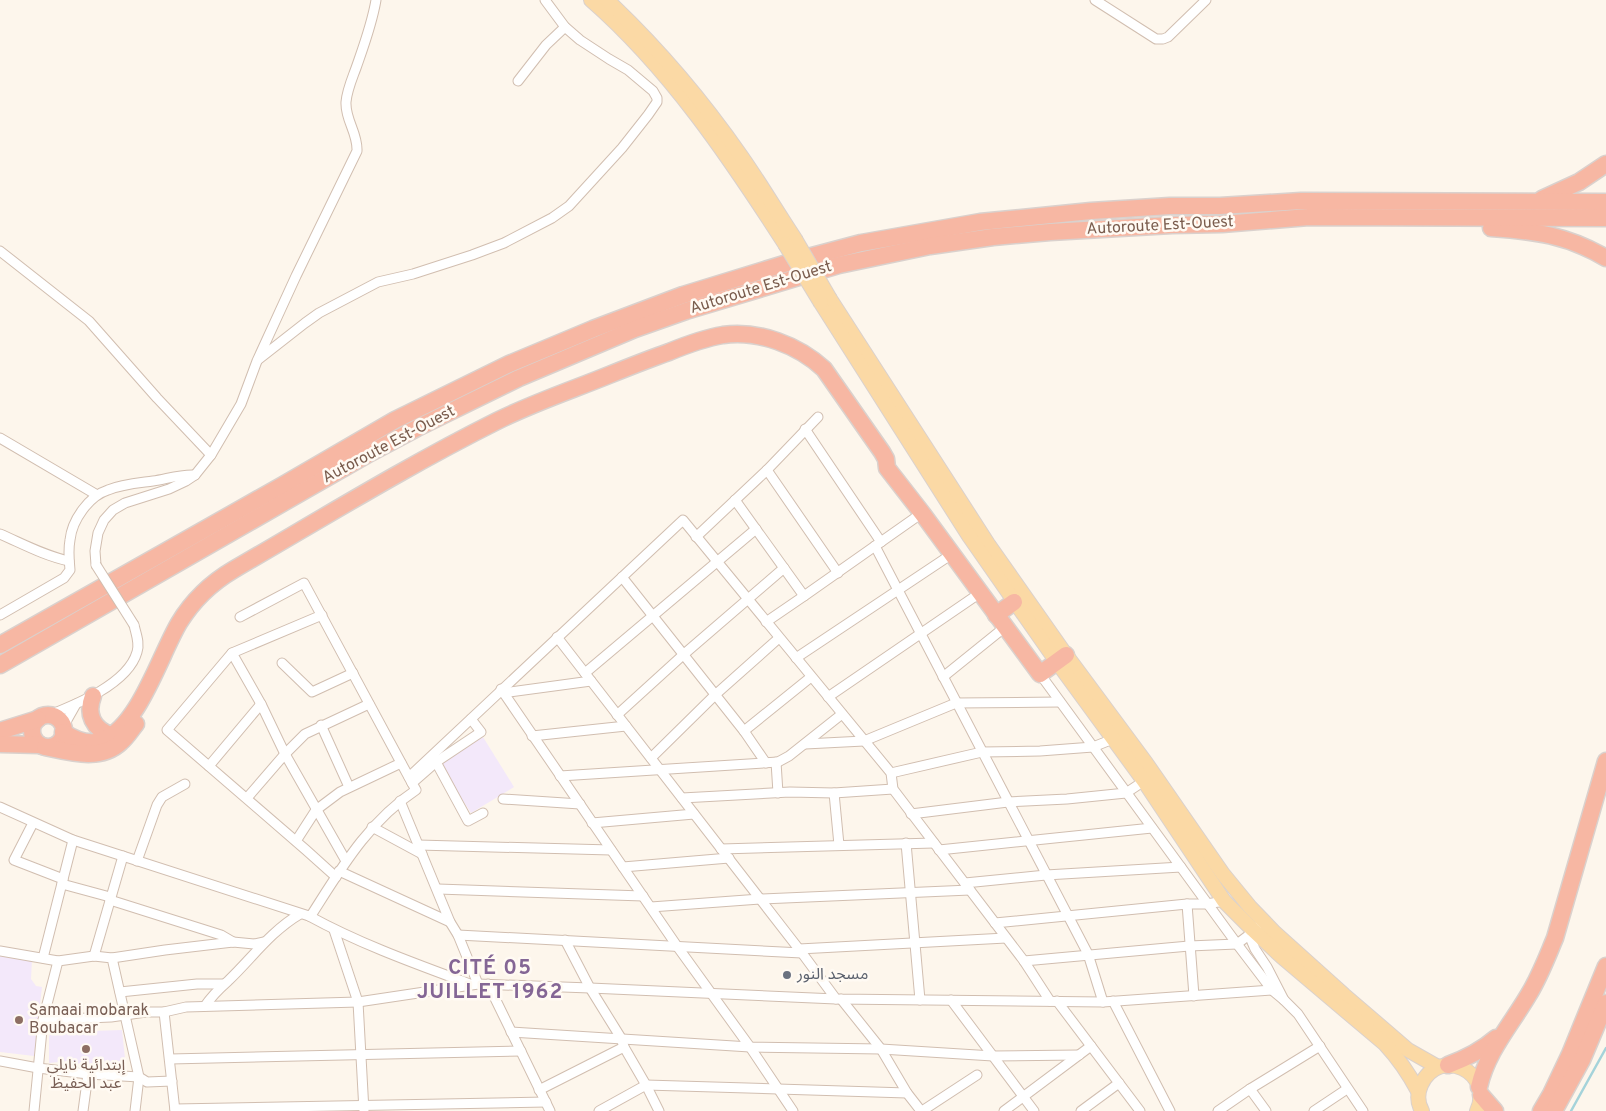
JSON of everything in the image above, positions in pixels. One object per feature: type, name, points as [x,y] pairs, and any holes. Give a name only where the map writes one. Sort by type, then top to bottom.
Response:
[{"type":"highway","points":[[1534,202],[1572,186],[1606,164]]},
{"type":"highway","name":"Autoroute Est-Ouest","points":[[0,645],[284,485],[395,420],[500,368],[593,328],[674,299],[797,260],[861,243],[980,222],[1091,211],[1170,206],[1220,206],[1301,202],[1606,202]]},
{"type":"highway","name":"Autoroute Est-Ouest","points":[[0,666],[417,428],[556,362],[635,329],[712,303],[839,265],[930,246],[993,237],[1050,232],[1222,224],[1309,217],[1606,218]]},
{"type":"highway","points":[[1432,218],[1468,227],[1538,232],[1558,236],[1584,246],[1606,258]]},
{"type":"highway","points":[[0,731],[42,717],[56,718],[63,729],[76,739],[89,743],[103,740],[128,720],[138,705],[184,616],[200,595],[223,576],[418,462],[497,421],[694,342],[724,335],[746,335],[772,339],[811,358],[824,369],[882,452],[886,459],[887,468],[1040,674],[1062,658]]},
{"type":"highway","points":[[42,717],[34,723],[32,732],[36,742],[42,746],[81,754],[110,750],[121,743],[139,720],[182,635],[198,612],[214,594],[238,577],[428,468],[506,426],[650,367],[714,346],[736,343],[755,344],[773,349],[801,362],[817,374],[882,466],[891,472]]},
{"type":"highway","points":[[1001,621],[1014,602]]},
{"type":"highway","points":[[93,696],[90,710],[94,723],[98,729],[111,735]]},
{"type":"highway","points":[[0,744],[55,745],[59,742],[63,729]]},
{"type":"highway","points":[[1495,1111],[1479,1098],[1483,1070],[1538,979],[1555,938],[1606,760]]},
{"type":"highway","points":[[1541,1111],[1570,1054],[1606,966]]},
{"type":"highway","points":[[1554,1111],[1582,1060],[1606,1003]]},
{"type":"highway","points":[[1443,1066],[1469,1058],[1506,1030]]},
{"type":"main road","points":[[590,0],[611,18],[641,49],[707,128],[790,242]]},
{"type":"main road","points":[[607,0],[682,78],[742,157],[790,242],[964,528],[1014,602],[1062,658]]},
{"type":"main road","points":[[826,301],[1062,658],[1160,796],[1224,901],[1384,1044],[1396,1057],[1418,1092]]},
{"type":"main road","points":[[1119,737],[1144,781],[1160,796],[1223,874],[1255,929],[1316,970],[1392,1037],[1417,1056],[1443,1066],[1458,1066],[1468,1071],[1475,1078],[1479,1098]]},
{"type":"main road","points":[[1422,1111],[1418,1100],[1418,1092],[1425,1076],[1443,1066]]},
{"type":"street","points":[[42,717],[93,696],[121,676],[132,663],[137,653],[138,640],[134,625],[96,565],[95,551],[98,533],[104,520],[113,510],[125,503],[169,489],[195,475],[211,455],[240,404],[257,361],[296,276],[357,151],[358,142],[349,122],[346,100],[369,29],[376,0]]},
{"type":"street","points":[[257,361],[320,313],[378,282],[413,274],[472,255],[504,243],[552,218],[569,206],[622,148],[648,115],[657,102],[657,98],[647,86],[628,70],[608,59],[565,28],[544,0]]},
{"type":"street","points":[[1095,0],[1160,40],[1168,37],[1206,0]]},
{"type":"street","points":[[518,81],[546,45],[565,28]]},
{"type":"street","points":[[0,251],[88,321],[211,455]]},
{"type":"street","points":[[696,537],[767,470],[818,416]]},
{"type":"street","points":[[806,429],[878,544],[898,590],[1088,954],[1103,1002]]},
{"type":"street","points":[[0,438],[97,495]]},
{"type":"street","points":[[767,470],[838,573]]},
{"type":"street","points":[[0,614],[64,578],[70,570],[70,538],[87,504],[97,495],[125,485],[166,479],[178,475],[195,475]]},
{"type":"street","points":[[736,500],[804,596]]},
{"type":"street","points":[[766,622],[922,513]]},
{"type":"street","points":[[411,780],[471,719],[683,520],[890,773],[893,790],[1140,1111]]},
{"type":"street","points":[[502,691],[588,677],[652,616],[756,529]]},
{"type":"street","points":[[0,534],[42,553],[69,561]]},
{"type":"street","points":[[796,658],[952,554]]},
{"type":"street","points":[[617,715],[784,568]]},
{"type":"street","points":[[622,577],[744,731],[766,763]]},
{"type":"street","points":[[205,1006],[212,995],[264,942],[304,915],[312,914],[346,860],[372,827],[400,801],[416,790],[304,583],[240,617]]},
{"type":"street","points":[[828,697],[980,593]]},
{"type":"street","points":[[322,615],[232,653],[167,730],[296,841],[338,874],[450,922]]},
{"type":"street","points":[[943,677],[1001,621]]},
{"type":"street","points":[[557,637],[800,951],[881,1049],[907,1093],[922,1111],[977,1074]]},
{"type":"street","points":[[650,758],[715,695],[779,638]]},
{"type":"street","points":[[232,653],[261,704],[285,754],[346,860]]},
{"type":"street","points":[[282,663],[312,692],[353,673]]},
{"type":"street","points":[[1040,674],[1236,944],[1272,990],[1298,1014],[1363,1111]]},
{"type":"street","points":[[744,731],[811,677]]},
{"type":"street","points":[[502,691],[676,946],[750,1047],[793,1111]]},
{"type":"street","points":[[804,744],[864,741],[956,703],[1060,702]]},
{"type":"street","points":[[63,729],[76,704]]},
{"type":"street","points":[[210,766],[261,704]]},
{"type":"street","points":[[247,798],[305,734],[369,704]]},
{"type":"street","points":[[560,776],[776,762],[785,759],[842,714]]},
{"type":"street","points":[[411,780],[481,732],[471,719]]},
{"type":"street","points":[[320,726],[349,787]]},
{"type":"street","points":[[532,736],[626,726]]},
{"type":"street","points":[[890,773],[982,752],[1040,751],[1093,747],[1119,737]]},
{"type":"street","points":[[436,762],[468,821],[483,813]]},
{"type":"street","points":[[776,762],[778,793]]},
{"type":"street","points":[[296,841],[316,810],[340,792],[401,763]]},
{"type":"street","points":[[912,814],[1008,802],[1126,793],[1144,781]]},
{"type":"street","points":[[137,861],[156,804],[162,797],[184,784]]},
{"type":"street","points":[[682,798],[893,790]]},
{"type":"street","points":[[834,793],[839,845]]},
{"type":"street","points":[[504,799],[580,804]]},
{"type":"street","points":[[400,801],[438,889],[450,922],[458,935],[474,984]]},
{"type":"street","points":[[0,807],[74,840],[304,915],[334,930],[425,968],[474,984]]},
{"type":"street","points":[[592,823],[694,814]]},
{"type":"street","points":[[33,823],[14,860],[62,882],[221,935],[233,942]]},
{"type":"street","points":[[372,827],[420,849],[611,850]]},
{"type":"street","points":[[721,849],[906,844],[937,847],[1029,842],[1152,828]]},
{"type":"street","points":[[43,958],[74,840]]},
{"type":"street","points":[[906,844],[920,1000]]},
{"type":"street","points":[[94,956],[122,856]]},
{"type":"street","points":[[623,867],[729,858]]},
{"type":"street","points":[[651,907],[910,893],[1046,875],[1181,867]]},
{"type":"street","points":[[438,889],[643,896]]},
{"type":"street","points":[[995,923],[1224,901]]},
{"type":"street","points":[[1187,904],[1194,996]]},
{"type":"street","points":[[1024,961],[1088,954],[1236,944],[1255,929]]},
{"type":"street","points":[[1255,929],[1255,949],[1267,967],[1284,1000]]},
{"type":"street","points":[[334,930],[358,1002],[364,1108]]},
{"type":"street","points":[[458,935],[800,951],[1006,938]]},
{"type":"street","points":[[565,940],[659,1111]]},
{"type":"street","points":[[0,950],[58,961],[94,956],[112,958],[233,942],[254,944],[264,942]]},
{"type":"street","points":[[112,958],[139,1077],[135,1111]]},
{"type":"street","points":[[34,1111],[43,1020],[58,961]]},
{"type":"street","points":[[120,992],[197,984],[223,984]]},
{"type":"street","points":[[43,1020],[111,1017],[164,1012],[186,1007],[358,1002],[474,984],[839,999],[1103,1002],[1272,990]]},
{"type":"street","points":[[164,1012],[175,1110],[548,1107],[488,984]]},
{"type":"street","points":[[951,1000],[1034,1111]]},
{"type":"street","points":[[1113,1001],[1170,1111]]},
{"type":"street","points":[[511,1032],[622,1043],[881,1049],[993,1056],[1080,1055]]},
{"type":"street","points":[[539,1090],[622,1043]]},
{"type":"street","points":[[1004,1111],[1091,1046]]},
{"type":"street","points":[[1224,1109],[1250,1089],[1320,1046]]},
{"type":"street","points":[[170,1059],[521,1051]]},
{"type":"street","points":[[0,1061],[88,1074],[139,1077],[148,1082],[172,1081]]},
{"type":"street","points":[[83,1111],[88,1074]]},
{"type":"street","points":[[1081,1111],[1119,1083]]},
{"type":"street","points":[[599,1111],[646,1085],[907,1093]]},
{"type":"street","points":[[1250,1089],[1266,1111]]},
{"type":"street","points":[[1314,1111],[1347,1089]]},
{"type":"shaded area","points":[[483,737],[514,787],[471,813],[439,764]]},
{"type":"shaded area","name":"Samaai mobarak Boubacar","points":[[0,956],[32,959],[31,979],[36,986],[42,987],[34,1056],[0,1052]]},
{"type":"shaded area","name":"إبتدائية نايلي عبد الحفيظ","points":[[61,1030],[61,1032],[122,1030],[126,1068],[60,1062],[49,1063],[49,1036],[53,1031]]},
{"type":"waterway","points":[[1571,1111],[1606,1048]]},
{"type":"place","name":"مسجد النور","points":[[787,975]]},
{"type":"place","name":"Samaai mobarak Boubacar","points":[[19,1020]]},
{"type":"place","name":"إبتدائية نايلي عبد الحفيظ","points":[[86,1049]]},
{"type":"district","name":"CITÉ 05 JUILLET 1962","points":[[490,980]]}]
